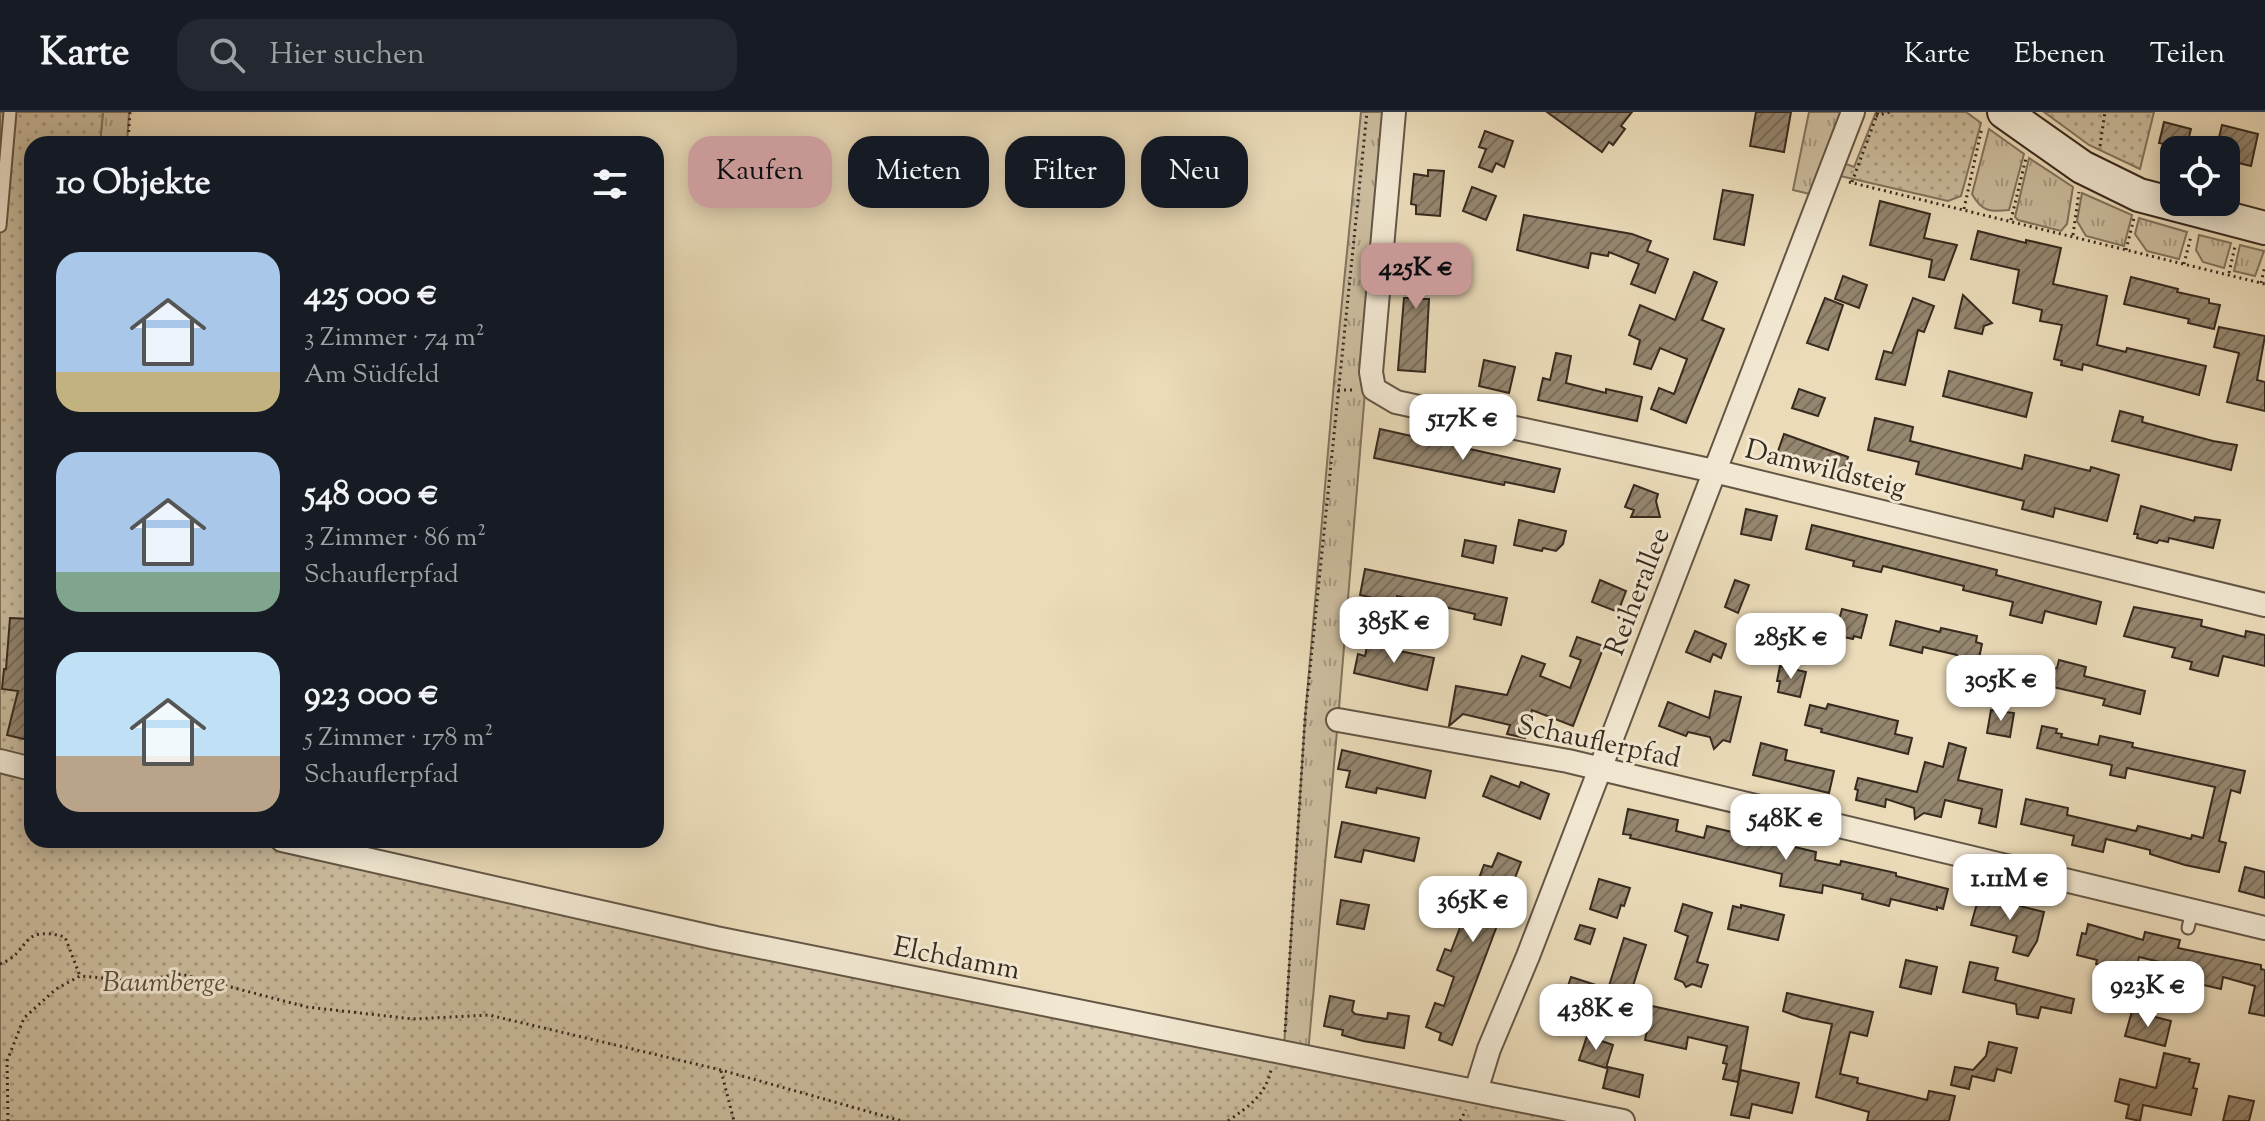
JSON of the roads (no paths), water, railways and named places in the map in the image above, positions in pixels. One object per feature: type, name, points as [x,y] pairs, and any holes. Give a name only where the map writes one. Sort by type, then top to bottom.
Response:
[{"type":"main road","points":[[1994,117],[2139,195],[2265,228]]},
{"type":"street","name":"Damwildsteig","points":[[1394,112],[1371,372],[1374,389],[1396,402],[1714,471],[2265,605]]},
{"type":"street","name":"Reiherallee","points":[[1476,1091],[1489,1049],[1853,112]]},
{"type":"street","name":"Schauflerpfad","points":[[1338,720],[1600,769],[2190,919],[2265,928]]},
{"type":"street","points":[[0,761],[24,767]]},
{"type":"street","name":"Elchdamm","points":[[317,848],[716,938],[1623,1121]]},
{"type":"lane","points":[[0,226],[10,112]]},
{"type":"park label","name":"Baumberge","points":[[164,981]]}]
